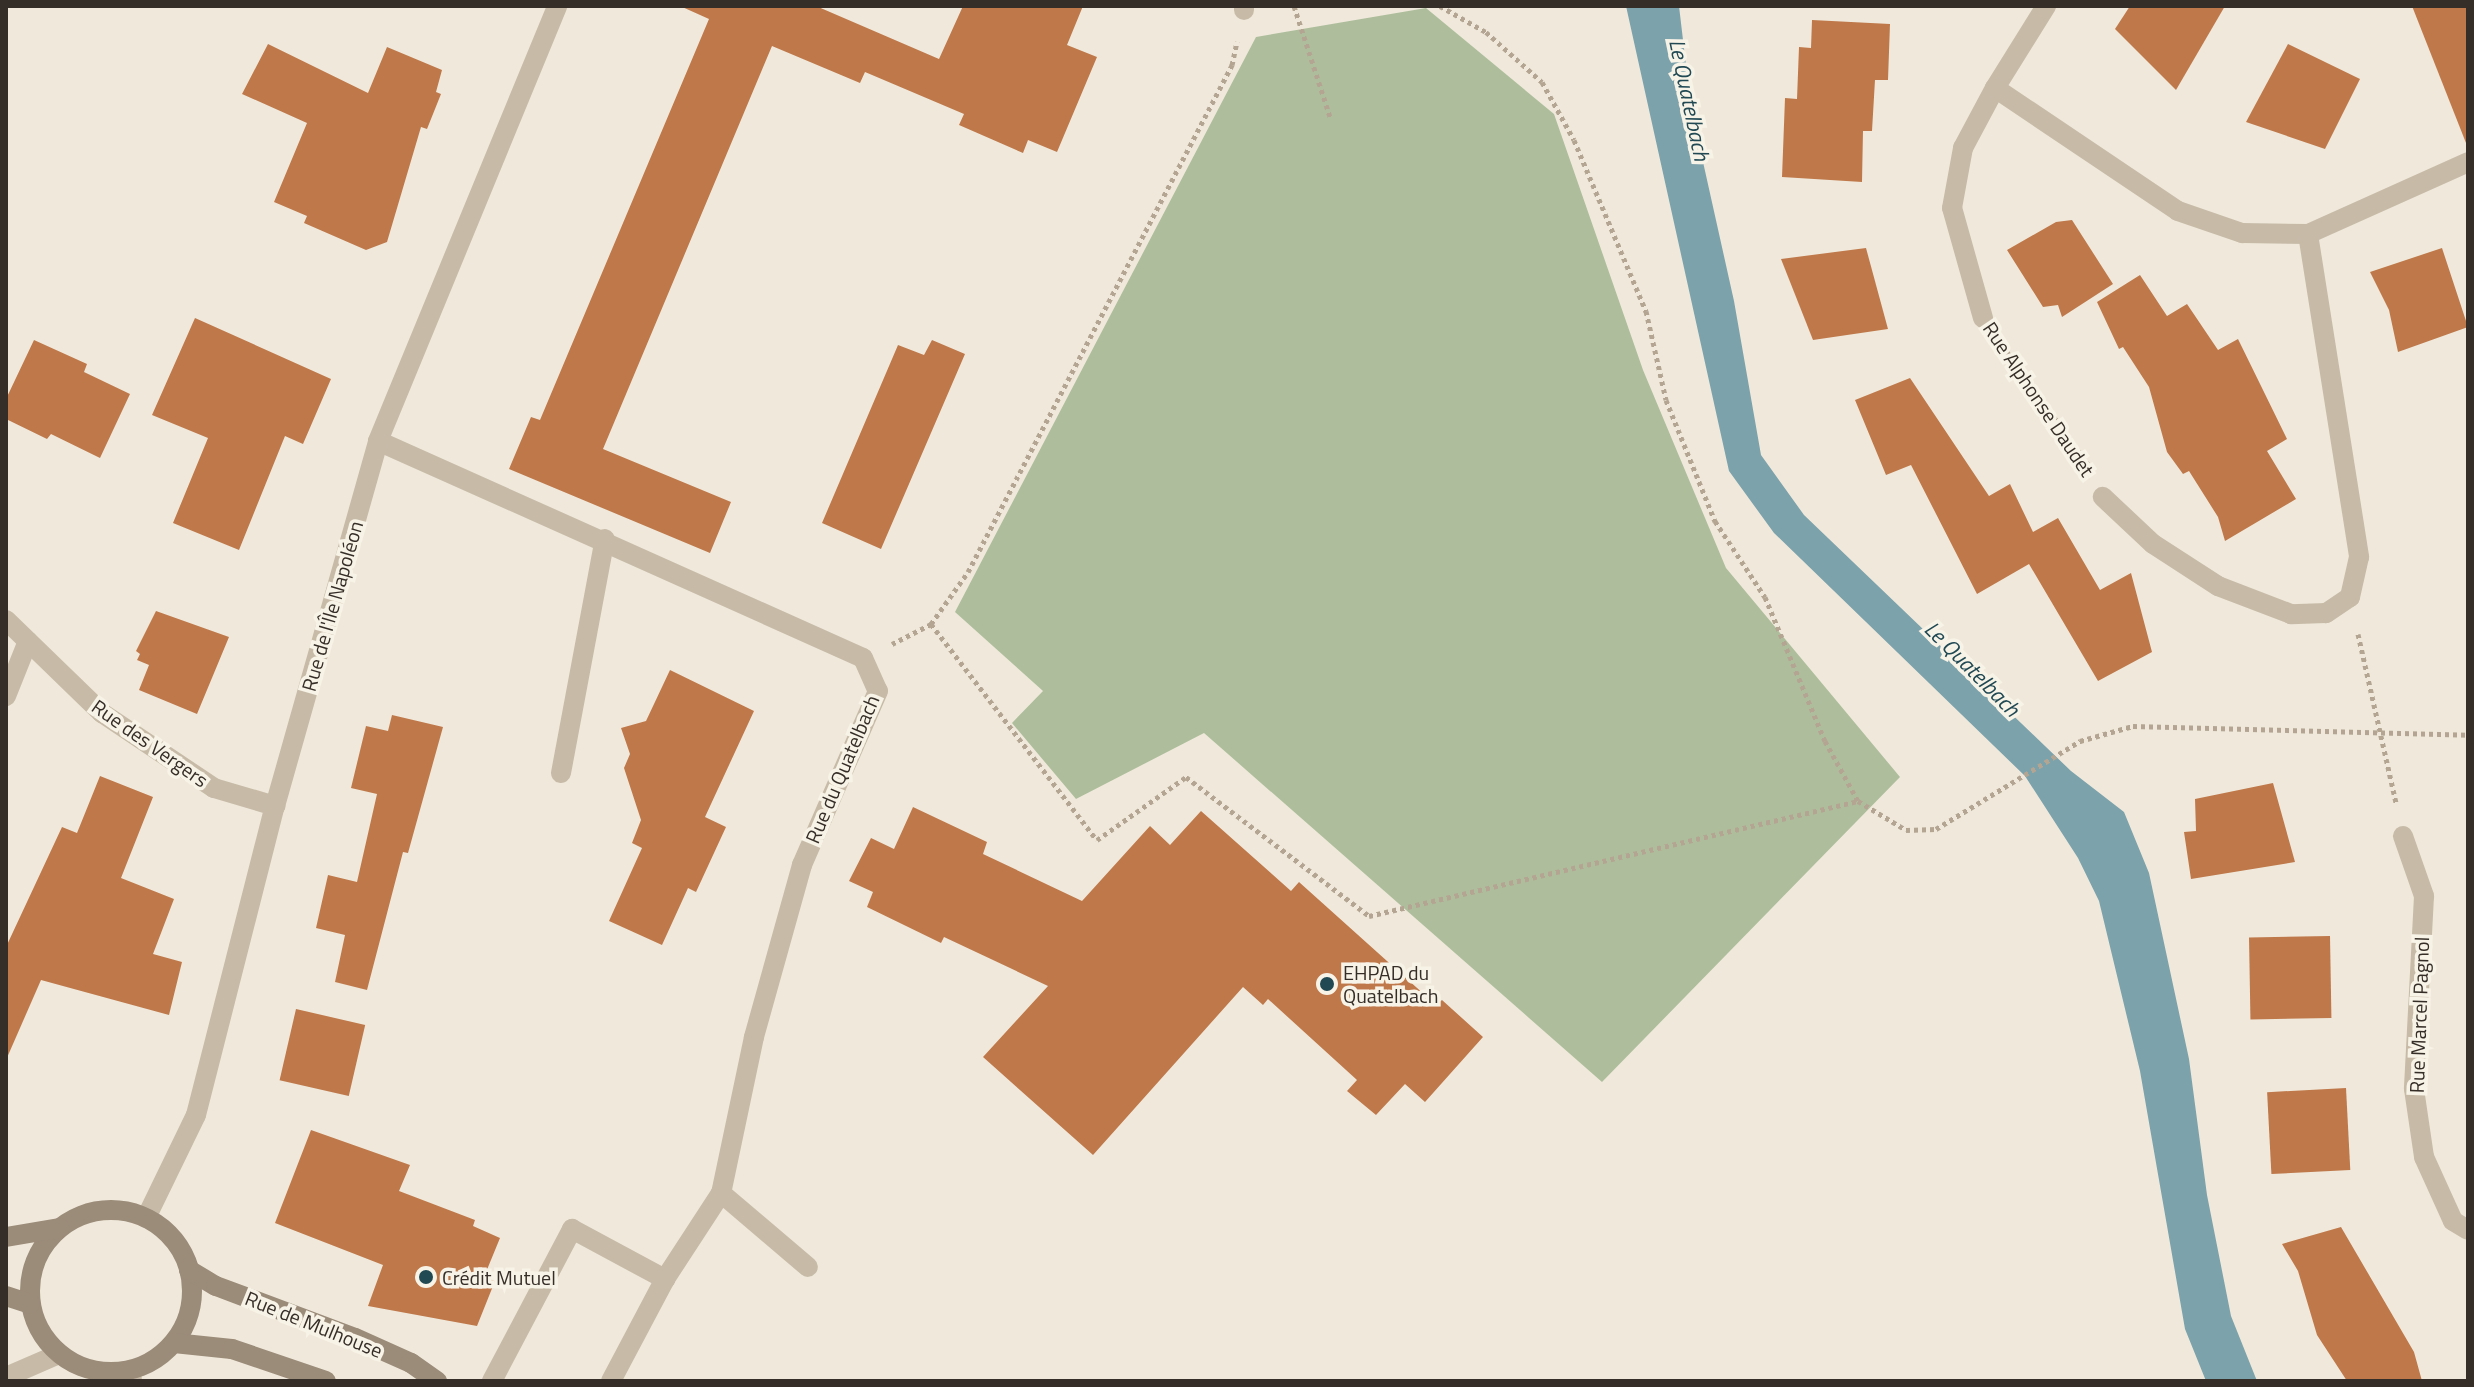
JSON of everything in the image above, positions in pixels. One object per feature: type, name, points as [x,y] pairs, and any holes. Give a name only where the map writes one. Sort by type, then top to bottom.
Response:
[{"type":"main road","points":[[101,1210],[125,1210],[146,1218],[166,1231],[180,1249],[189,1270],[192,1295],[186,1321],[174,1343],[132,1375],[80,1367],[59,1354],[35,1323],[30,1304],[35,1262],[44,1244],[59,1228],[78,1216],[101,1210]]},
{"type":"main road","points":[[6,1237],[59,1228]]},
{"type":"main road","name":"Rue de Mulhouse","points":[[189,1270],[216,1286],[355,1338],[411,1363],[437,1381]]},
{"type":"main road","points":[[6,1296],[30,1304]]},
{"type":"main road","points":[[174,1343],[232,1349],[326,1381]]},
{"type":"street","name":"Rue de l'Île Napoléon","points":[[146,1218],[196,1115],[275,806],[378,441],[557,6]]},
{"type":"street","name":"Rue Alphonse Daudet","points":[[1983,318],[1952,208],[1963,148],[1995,88],[2046,6]]},
{"type":"street","points":[[1995,88],[2178,211],[2242,233],[2308,234],[2468,162]]},
{"type":"street","points":[[2308,234],[2359,557],[2350,597]]},
{"type":"street","name":"Rue du Quatelbach","points":[[378,441],[605,539],[863,658],[878,691],[802,865],[754,1037],[721,1193]]},
{"type":"street","name":"Rue Alphonse Daudet","points":[[2103,497],[2153,544],[2218,586],[2291,614],[2326,613],[2350,597]]},
{"type":"street","points":[[561,773],[605,539]]},
{"type":"street","name":"Rue des Vergers","points":[[6,620],[102,713],[214,788],[275,806]]},
{"type":"street","points":[[6,696],[28,641]]},
{"type":"street","name":"Rue Marcel Pagnol","points":[[2403,836],[2424,896],[2414,1089],[2424,1157],[2453,1221],[2468,1230]]},
{"type":"street","points":[[611,1381],[665,1279],[721,1193],[808,1267]]},
{"type":"street","points":[[492,1381],[572,1229],[665,1279]]},
{"type":"street","points":[[6,1377],[59,1354]]},
{"type":"path","points":[[1294,6],[1330,117]]},
{"type":"path","points":[[1440,6],[1486,32],[1542,82],[1574,140],[1646,311],[1666,400],[1715,521],[1765,597],[1825,741],[1858,801],[1906,830],[1936,829],[2080,741],[2133,726],[2468,735]]},
{"type":"path","points":[[1244,8],[1232,65],[968,572],[931,624],[1097,840],[1186,777],[1369,916],[1858,801]]},
{"type":"path","name":"Rue Alphonse Daudet","points":[[1983,318],[2090,467],[2103,497]]},
{"type":"path","points":[[2350,597],[2403,836]]},
{"type":"green space","points":[[1426,8],[1554,114],[1643,370],[1726,568],[1900,777],[1602,1082],[1204,733],[1076,799],[1012,723],[1043,691],[955,612],[1256,37]]},
{"type":"water","name":"Le Quatelbach","points":[[1626,6],[1679,6],[1691,108],[1734,301],[1761,455],[1804,515],[2071,771],[2124,812],[2149,873],[2189,1059],[2207,1195],[2231,1316],[2257,1381],[2206,1381],[2185,1329],[2140,1071],[2099,901],[2078,858],[2025,776],[1774,533],[1729,471]]},
{"type":"building","points":[[680,6],[816,6],[939,59],[963,6],[1083,6],[1067,45],[1097,57],[1057,152],[1028,140],[1023,153],[959,125],[964,114],[865,72],[860,83],[772,46],[603,449],[731,502],[710,553],[509,469],[531,417],[540,420],[709,19]]},
{"type":"building","points":[[2130,6],[2225,6],[2176,90],[2115,29]]},
{"type":"building","points":[[2412,6],[2468,6],[2466,143]]},
{"type":"building","points":[[1812,20],[1890,24],[1888,80],[1875,80],[1872,131],[1863,131],[1862,182],[1782,177],[1785,98],[1797,99],[1799,47],[1811,48]]},
{"type":"building","points":[[268,44],[368,93],[387,47],[442,70],[436,92],[441,94],[427,129],[421,127],[387,242],[366,250],[304,223],[307,216],[274,202],[307,123],[242,94]]},
{"type":"building","points":[[2288,44],[2360,79],[2325,149],[2246,122]]},
{"type":"building","points":[[2072,220],[2113,284],[2062,317],[2058,305],[2043,307],[2007,250],[2056,222]]},
{"type":"building","points":[[1866,248],[1888,329],[1813,340],[1781,259]]},
{"type":"building","points":[[2442,248],[2468,327],[2398,352],[2389,310],[2370,272]]},
{"type":"building","points":[[2140,275],[2167,316],[2187,304],[2218,350],[2238,339],[2287,439],[2267,451],[2296,499],[2225,541],[2218,517],[2189,471],[2183,474],[2167,452],[2149,387],[2123,347],[2119,349],[2097,302]]},
{"type":"building","points":[[195,318],[331,379],[303,444],[285,436],[239,550],[173,523],[208,438],[152,415]]},
{"type":"building","points":[[34,340],[87,364],[84,372],[130,394],[100,458],[51,434],[47,439],[6,419],[6,399]]},
{"type":"building","points":[[932,340],[965,354],[881,549],[822,523],[898,345],[924,355]]},
{"type":"building","points":[[1910,378],[1989,496],[2010,484],[2033,532],[2058,518],[2100,590],[2131,573],[2152,652],[2098,681],[2029,564],[1977,594],[1911,465],[1886,475],[1855,400]]},
{"type":"building","points":[[156,611],[229,637],[197,714],[139,690],[149,665],[137,660],[140,654],[136,651]]},
{"type":"building","points":[[670,670],[754,711],[705,817],[726,827],[696,892],[688,888],[662,945],[609,921],[642,848],[632,843],[641,820],[624,768],[630,754],[621,728],[646,721]]},
{"type":"building","points":[[392,715],[443,727],[408,853],[403,852],[367,990],[335,982],[345,935],[316,928],[328,875],[357,882],[377,794],[351,788],[366,726],[388,731]]},
{"type":"building","points":[[100,776],[153,797],[121,878],[174,899],[153,954],[182,962],[169,1015],[41,980],[6,1060],[6,947],[62,827],[77,833]]},
{"type":"building","points":[[2273,783],[2295,862],[2191,879],[2184,832],[2196,831],[2195,799]]},
{"type":"building","name":"EHPAD du Quatelbach","points":[[913,807],[987,842],[983,854],[1082,901],[1150,826],[1170,845],[1201,811],[1291,891],[1299,882],[1436,1005],[1442,1000],[1483,1037],[1425,1102],[1405,1084],[1376,1115],[1347,1091],[1357,1080],[1268,999],[1263,1005],[1243,987],[1093,1155],[983,1057],[1048,986],[944,937],[941,943],[867,907],[873,892],[849,881],[871,838],[894,849]]},
{"type":"building","points":[[2330,936],[2331,1018],[2250,1019],[2249,937]]},
{"type":"building","points":[[296,1009],[365,1025],[349,1096],[280,1080]]},
{"type":"building","points":[[2346,1088],[2350,1170],[2271,1174],[2267,1092]]},
{"type":"building","points":[[311,1130],[410,1165],[399,1191],[475,1220],[473,1226],[500,1238],[484,1277],[495,1281],[477,1326],[368,1306],[383,1265],[275,1223]]},
{"type":"building","points":[[2341,1227],[2414,1352],[2422,1381],[2347,1381],[2317,1335],[2298,1271],[2282,1244]]},
{"type":"place","name":"EHPAD du Quatelbach","points":[[1327,984]]},
{"type":"place","name":"Crédit Mutuel","points":[[426,1277]]}]
